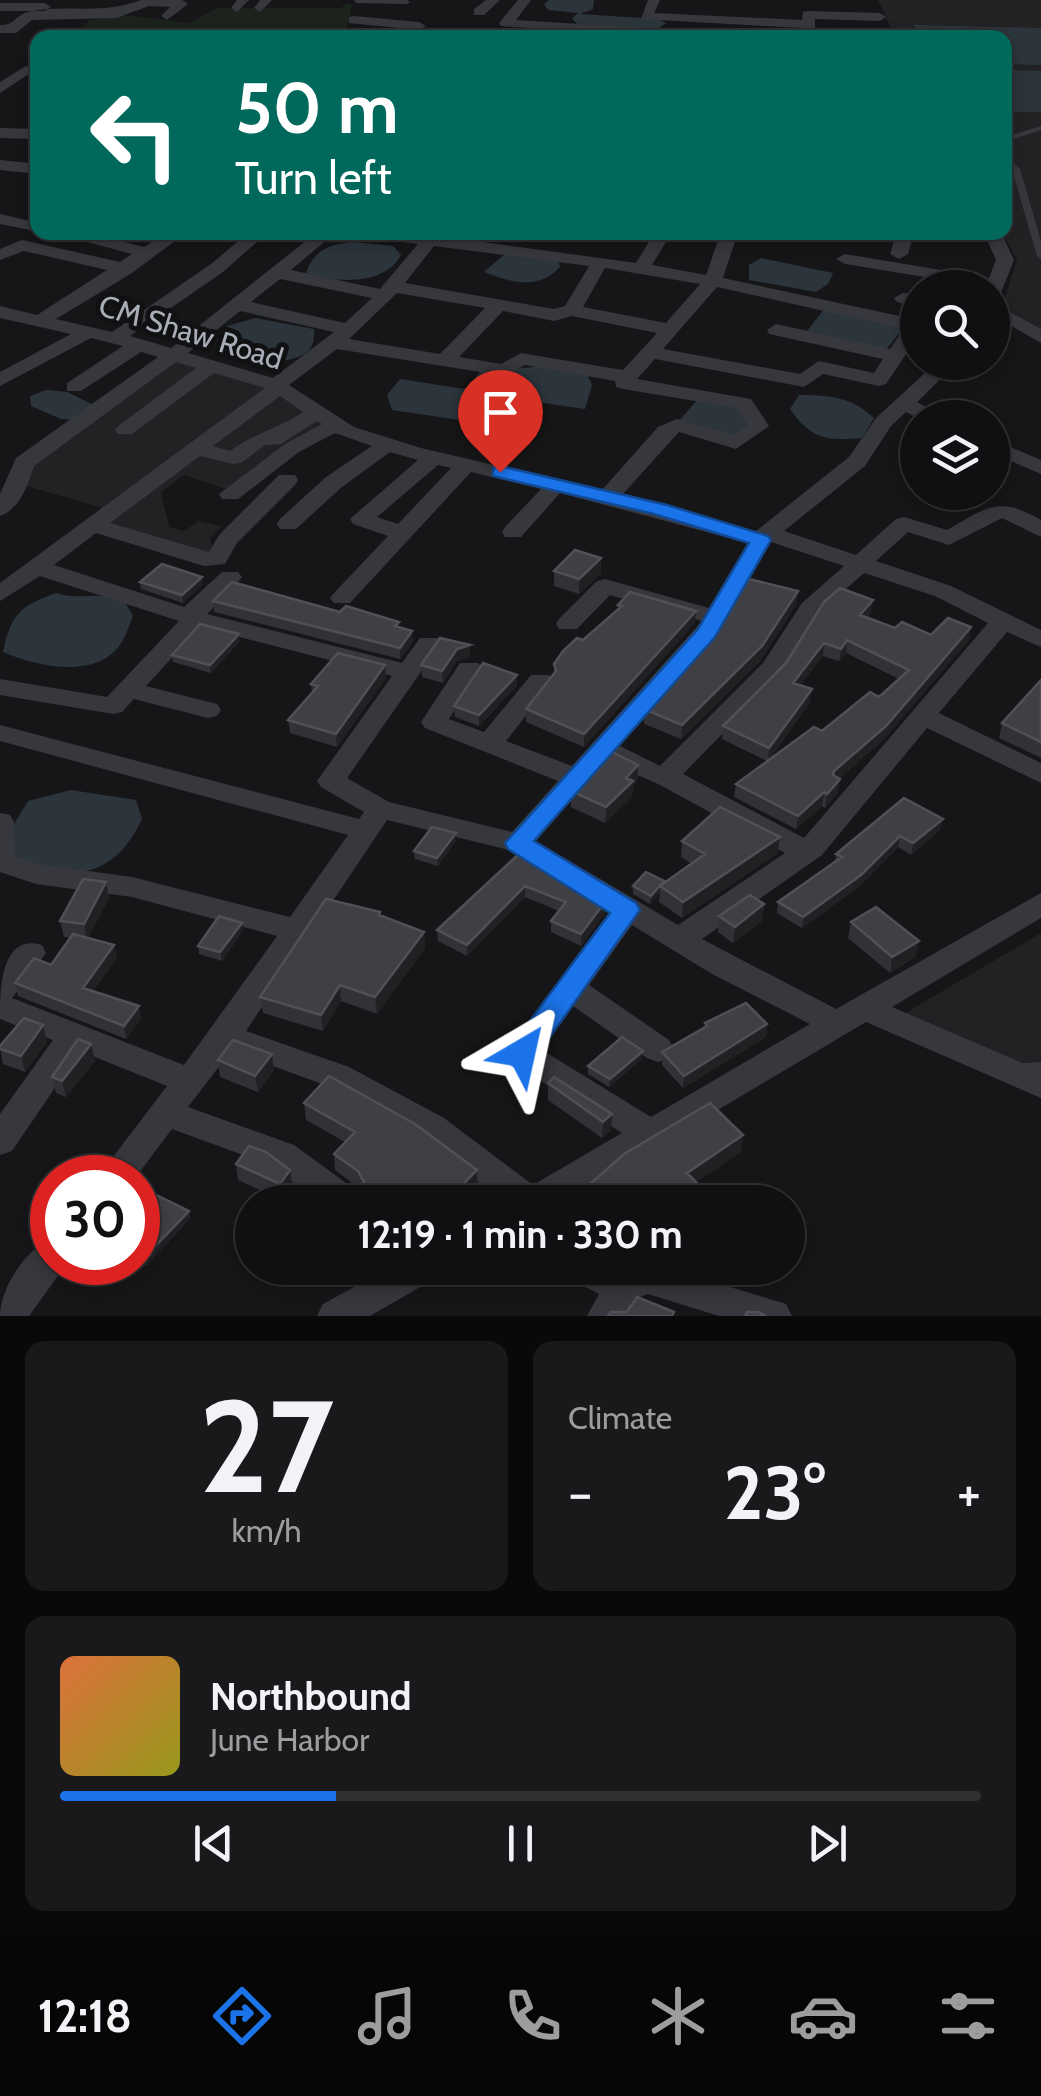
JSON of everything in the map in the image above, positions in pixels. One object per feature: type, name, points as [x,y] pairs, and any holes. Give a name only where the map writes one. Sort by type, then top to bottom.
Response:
[{"type":"street","points":[[351,30],[356,0]]},
{"type":"street","points":[[480,12],[494,0]]},
{"type":"street","points":[[525,0],[506,23],[529,30]]},
{"type":"street","points":[[654,0],[646,16],[712,30]]},
{"type":"street","points":[[721,30],[725,0]]},
{"type":"street","points":[[871,0],[892,30]]},
{"type":"street","points":[[11,32],[29,16],[116,14],[151,1],[182,4],[167,16]]},
{"type":"street","points":[[0,6],[60,7]]},
{"type":"street","points":[[808,30],[808,15],[880,17]]},
{"type":"street","points":[[354,20],[420,26]]},
{"type":"street","points":[[743,30],[808,24]]},
{"type":"street","points":[[0,89],[30,70]]},
{"type":"street","points":[[0,133],[30,134]]},
{"type":"street","points":[[0,165],[30,167]]},
{"type":"street","points":[[0,219],[30,226]]},
{"type":"street","points":[[93,240],[150,253]]},
{"type":"street","points":[[40,321],[169,240]]},
{"type":"street","points":[[115,338],[249,240]]},
{"type":"street","points":[[0,509],[15,490],[24,463],[106,407],[105,402],[174,355],[318,240]]},
{"type":"street","points":[[0,594],[342,337],[392,292],[428,240],[713,281],[900,323]]},
{"type":"street","points":[[640,270],[659,240]]},
{"type":"street","points":[[608,498],[665,432],[677,425],[736,443],[758,426],[744,403],[622,383],[666,329],[713,281],[727,240]]},
{"type":"street","points":[[898,254],[903,240]]},
{"type":"street","points":[[996,240],[1005,260],[1001,270]]},
{"type":"street","points":[[0,257],[19,245],[126,269]]},
{"type":"street","points":[[0,257],[44,268]]},
{"type":"street","points":[[845,259],[900,270]]},
{"type":"street","points":[[572,310],[599,262]]},
{"type":"street","points":[[278,273],[331,285],[554,315],[572,310],[666,329]]},
{"type":"street","points":[[293,318],[331,285]]},
{"type":"street","points":[[744,403],[762,354],[800,301]]},
{"type":"street","points":[[238,305],[293,318],[342,337],[445,360],[505,370],[521,359],[627,378]]},
{"type":"street","points":[[445,360],[498,306]]},
{"type":"street","points":[[1010,317],[1041,337]]},
{"type":"street","name":"CM Shaw Road","points":[[5,318],[40,321],[115,338],[278,386],[327,418],[388,444],[861,564],[943,591],[1041,640]]},
{"type":"street","points":[[0,380],[89,332]]},
{"type":"street","points":[[74,387],[138,345]]},
{"type":"street","points":[[762,354],[804,381],[819,368],[878,380],[900,349]]},
{"type":"street","points":[[648,352],[895,356]]},
{"type":"street","points":[[126,430],[211,366]]},
{"type":"street","points":[[907,400],[929,380]]},
{"type":"street","points":[[518,843],[708,632],[764,537],[858,461],[882,422],[900,406]]},
{"type":"street","points":[[196,448],[233,458],[260,438],[274,440],[327,418]]},
{"type":"street","points":[[230,494],[327,418]]},
{"type":"street","points":[[288,524],[334,482],[388,444]]},
{"type":"street","points":[[1010,453],[1041,468]]},
{"type":"street","points":[[402,533],[360,519],[434,457]]},
{"type":"street","points":[[342,598],[466,464]]},
{"type":"street","points":[[92,525],[204,560],[217,559],[227,540],[287,480]]},
{"type":"street","points":[[513,532],[556,486]]},
{"type":"street","points":[[663,775],[774,668],[811,608],[905,524],[949,538],[994,510],[1003,509],[1041,530]]},
{"type":"street","points":[[38,567],[195,618],[410,673]]},
{"type":"street","points":[[0,687],[113,706],[195,618],[194,610],[230,578]]},
{"type":"street","points":[[568,624],[605,586],[716,617]]},
{"type":"street","points":[[680,939],[807,852],[1004,620]]},
{"type":"street","points":[[373,820],[331,781],[428,643]]},
{"type":"street","points":[[469,668],[434,722],[576,778]]},
{"type":"street","points":[[489,744],[540,681]]},
{"type":"street","points":[[130,690],[208,710]]},
{"type":"street","points":[[922,715],[1041,774]]},
{"type":"street","points":[[0,732],[373,820],[518,843],[680,939],[852,1017],[1026,1069],[1041,1085]]},
{"type":"street","points":[[602,747],[807,852]]},
{"type":"street","points":[[132,1155],[225,1036],[373,820]]},
{"type":"street","points":[[0,822],[1,862],[36,874],[132,887],[297,930]]},
{"type":"street","points":[[562,1185],[1041,904]]},
{"type":"street","points":[[627,910],[522,1053],[651,1134]]},
{"type":"street","points":[[0,991],[32,953]]},
{"type":"street","points":[[570,988],[658,1049]]},
{"type":"street","points":[[0,1006],[190,1081]]},
{"type":"street","points":[[0,1141],[74,1036]]},
{"type":"street","points":[[225,1036],[337,1076],[416,1119],[508,1185]]},
{"type":"street","points":[[165,1113],[282,1156],[322,1185]]},
{"type":"street","points":[[614,1302],[648,1278],[773,1316]]},
{"type":"street","points":[[8,1316],[30,1285]]},
{"type":"street","points":[[336,1316],[391,1285]]},
{"type":"lane","points":[[356,0],[408,2]]},
{"type":"lane","points":[[1012,138],[1041,128]]},
{"type":"lane","points":[[1012,165],[1041,256]]},
{"type":"lane","points":[[1028,209],[1041,210]]},
{"type":"shaded area","points":[[549,0],[594,0],[593,9],[580,14],[658,19],[666,23],[656,30],[577,24],[572,18],[578,13],[548,10],[544,4]]},
{"type":"shaded area","points":[[878,0],[1041,0],[1041,331],[1010,311],[1010,281],[1017,260],[1006,240],[1012,240],[1012,30],[892,30]]},
{"type":"shaded area","points":[[352,4],[346,30],[79,30],[90,20],[123,15],[189,23],[217,8],[341,8]]},
{"type":"shaded area","points":[[914,25],[1041,28],[1041,65],[1012,64],[1012,30],[916,30]]},
{"type":"shaded area","points":[[1012,70],[1041,71],[1041,112],[1012,112]]},
{"type":"shaded area","points":[[353,242],[393,246],[401,255],[394,265],[372,277],[345,280],[306,273],[324,250]]},
{"type":"shaded area","points":[[506,253],[558,258],[560,267],[534,282],[484,272]]},
{"type":"shaded area","points":[[761,258],[833,273],[828,284],[816,292],[749,280],[749,265]]},
{"type":"shaded area","points":[[825,308],[900,325],[900,332],[885,351],[807,331]]},
{"type":"shaded area","points":[[255,318],[314,329],[311,347],[289,360],[254,361],[233,356],[215,339],[227,326]]},
{"type":"shaded area","points":[[175,359],[283,393],[330,425],[229,490],[184,475],[161,492],[169,527],[184,531],[199,521],[222,526],[209,539],[217,557],[103,523],[117,512],[23,485],[32,462]]},
{"type":"shaded area","points":[[548,366],[586,372],[592,385],[585,409],[489,395],[466,421],[392,410],[387,395],[400,379],[465,389],[481,371]]},
{"type":"shaded area","points":[[46,390],[67,392],[94,405],[75,420],[61,419],[31,406],[30,396]]},
{"type":"shaded area","points":[[799,395],[840,399],[874,418],[862,438],[820,436],[805,427],[790,409]]},
{"type":"shaded area","points":[[700,397],[738,406],[751,426],[735,439],[677,423]]},
{"type":"shaded area","points":[[56,593],[123,599],[133,616],[120,645],[96,663],[64,667],[31,662],[3,652],[19,613]]},
{"type":"shaded area","points":[[71,790],[136,800],[142,819],[117,855],[103,865],[71,872],[52,870],[12,856],[10,831],[28,801]]},
{"type":"shaded area","points":[[1041,933],[1041,1074],[902,1015]]},
{"type":"building","points":[[575,550],[601,558],[579,579],[554,571]]},
{"type":"building","points":[[162,564],[202,577],[182,595],[140,582]]},
{"type":"building","points":[[749,579],[798,591],[762,646],[682,725],[644,709],[720,625]]},
{"type":"building","points":[[232,582],[340,612],[346,606],[399,622],[395,626],[412,631],[400,648],[213,601]]},
{"type":"building","points":[[840,588],[873,600],[860,615],[895,628],[902,622],[931,635],[948,618],[971,627],[886,726],[834,771],[833,775],[840,779],[827,794],[824,792],[798,816],[736,784],[814,727],[822,731],[870,692],[879,697],[909,670],[847,640],[841,649],[824,643],[793,683],[812,689],[769,748],[723,726],[786,663],[824,602]]},
{"type":"building","points":[[630,592],[696,611],[584,734],[526,709],[556,671],[554,664],[563,651],[577,638],[583,640],[622,606],[618,605]]},
{"type":"building","points":[[200,624],[239,634],[210,665],[172,655]]},
{"type":"building","points":[[440,638],[470,645],[457,649],[442,671],[421,665]]},
{"type":"building","points":[[338,653],[385,665],[336,734],[288,720],[318,686],[311,684]]},
{"type":"building","points":[[483,663],[517,675],[479,715],[454,706]]},
{"type":"building","points":[[1041,680],[1041,742],[1002,723]]},
{"type":"building","points":[[608,750],[638,765],[626,778],[633,781],[606,807],[571,791]]},
{"type":"building","points":[[904,798],[943,819],[913,843],[900,836],[861,875],[803,917],[778,902],[842,857],[836,854]]},
{"type":"building","points":[[720,807],[780,837],[683,902],[660,886],[705,854],[682,841]]},
{"type":"building","points":[[432,827],[456,833],[437,858],[414,851]]},
{"type":"building","points":[[522,851],[605,902],[581,934],[551,921],[566,902],[525,886],[467,945],[437,930]]},
{"type":"building","points":[[646,872],[664,881],[651,896],[633,886]]},
{"type":"building","points":[[83,879],[106,882],[84,924],[60,921]]},
{"type":"building","points":[[750,895],[764,904],[735,927],[719,916]]},
{"type":"building","points":[[326,899],[380,912],[379,915],[424,932],[375,997],[340,985],[321,1015],[260,997]]},
{"type":"building","points":[[876,907],[919,941],[892,957],[851,922]]},
{"type":"building","points":[[219,916],[242,923],[220,952],[198,946]]},
{"type":"building","points":[[73,934],[114,945],[83,988],[139,1006],[124,1026],[15,983],[34,958],[51,965]]},
{"type":"building","points":[[746,1003],[767,1024],[684,1076],[662,1052],[707,1026],[705,1023]]},
{"type":"building","points":[[24,1018],[43,1025],[21,1056],[0,1049],[0,1046]]},
{"type":"building","points":[[622,1037],[643,1051],[610,1079],[588,1066]]},
{"type":"building","points":[[78,1039],[91,1044],[62,1081],[52,1077]]},
{"type":"building","points":[[233,1040],[272,1054],[255,1076],[218,1060]]},
{"type":"building","points":[[329,1076],[415,1124],[477,1170],[462,1185],[364,1185],[358,1171],[334,1154],[355,1132],[304,1103]]},
{"type":"building","points":[[554,1077],[612,1114],[603,1122],[548,1083]]},
{"type":"building","points":[[710,1103],[743,1135],[687,1173],[699,1185],[589,1185],[624,1154]]},
{"type":"building","points":[[249,1146],[266,1152],[290,1170],[280,1184],[236,1164]]},
{"type":"building","points":[[160,1197],[189,1211],[160,1241]]},
{"type":"building","points":[[637,1297],[674,1312],[672,1316],[608,1316],[611,1312],[627,1312]]},
{"type":"building","points":[[747,1312],[758,1312],[766,1316],[745,1316]]},
{"type":"route","points":[[500,472],[660,510],[761,540],[708,632],[518,843],[627,910],[522,1053]]}]
